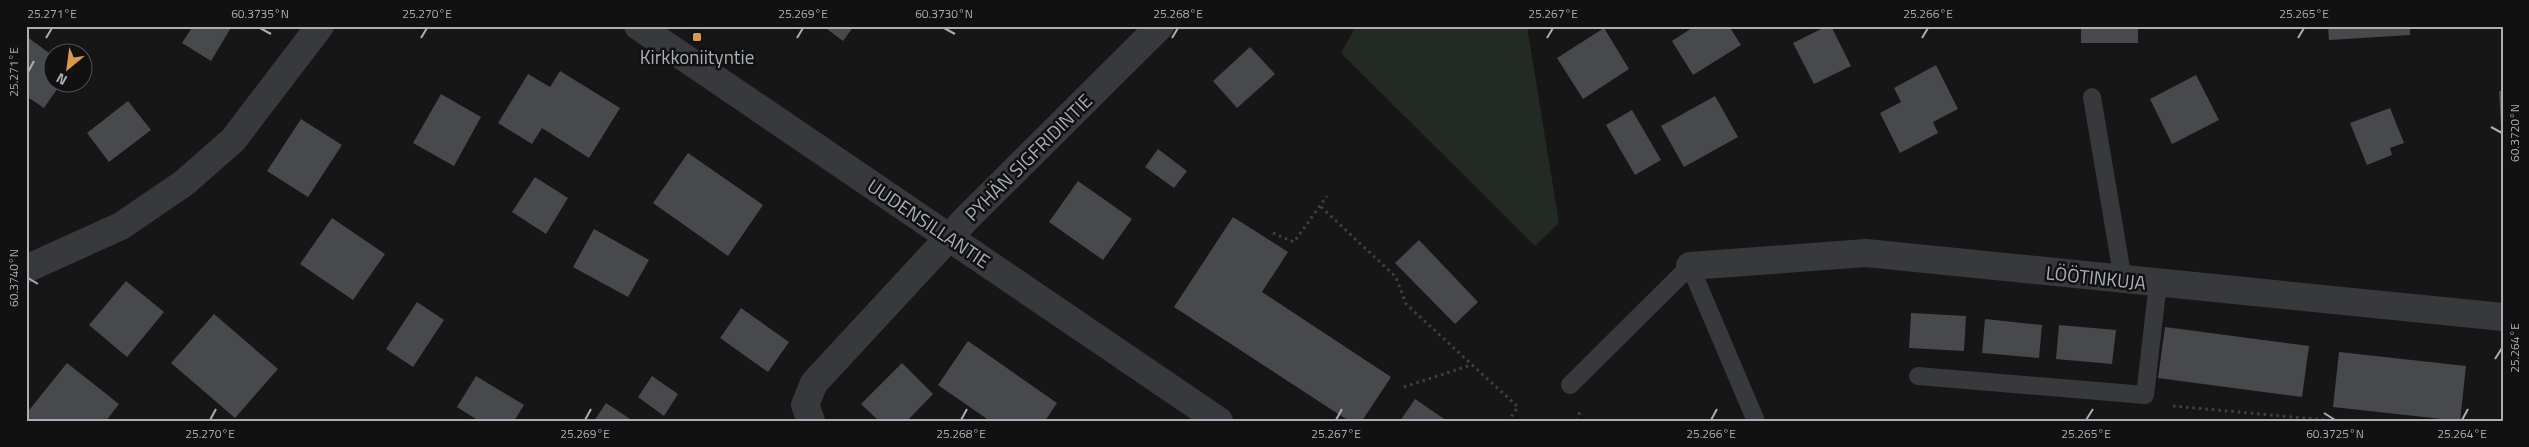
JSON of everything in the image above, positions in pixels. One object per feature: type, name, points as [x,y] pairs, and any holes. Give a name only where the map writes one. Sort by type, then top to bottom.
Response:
[{"type":"street","points":[[26,269],[122,226],[184,183],[233,140],[320,26]]},
{"type":"street","name":"UUDENSILLANTIE","points":[[638,26],[1219,421]]},
{"type":"street","name":"PYHÄN SIGFRIDINTIE","points":[[808,413],[814,383],[950,238],[964,220],[1160,26]]},
{"type":"street","name":"LÖÖTINKUJA","points":[[1690,266],[1866,253],[2503,317]]},
{"type":"lane","points":[[2092,97],[2123,280]]},
{"type":"lane","points":[[1570,385],[1690,266],[1756,421]]},
{"type":"lane","points":[[1918,376],[2145,394],[2158,283]]},
{"type":"path","points":[[1273,233],[1294,242],[1322,207],[1327,196]]},
{"type":"path","points":[[1322,207],[1396,277],[1406,304],[1518,407],[1508,421]]},
{"type":"path","points":[[1404,387],[1471,364]]},
{"type":"path","points":[[2167,405],[2336,421]]},
{"type":"shaded area","points":[[1356,26],[1527,26],[1559,223],[1535,246],[1341,53]]},
{"type":"building","points":[[193,26],[232,26],[211,61],[182,43]]},
{"type":"building","points":[[823,26],[854,26],[843,41]]},
{"type":"building","points":[[1695,26],[1729,26],[1741,45],[1693,75],[1672,41]]},
{"type":"building","points":[[1827,26],[1831,26],[1851,66],[1814,84],[1793,43]]},
{"type":"building","points":[[2081,26],[2138,26],[2138,43],[2081,43]]},
{"type":"building","points":[[2328,26],[2410,26],[2410,35],[2329,40]]},
{"type":"building","points":[[1604,28],[1629,69],[1583,99],[1557,58]]},
{"type":"building","points":[[26,36],[42,48],[42,92],[55,92],[44,108],[26,96]]},
{"type":"building","points":[[1250,47],[1275,74],[1237,108],[1213,81]]},
{"type":"building","points":[[1936,65],[1958,109],[1933,122],[1938,133],[1900,153],[1880,113],[1901,102],[1894,88]]},
{"type":"building","points":[[560,71],[620,108],[589,158],[542,128],[532,144],[498,123],[528,74],[550,87]]},
{"type":"building","points":[[2196,75],[2219,120],[2172,144],[2150,99]]},
{"type":"building","points":[[2499,91],[2503,91],[2503,127],[2501,127]]},
{"type":"building","points":[[441,94],[481,117],[454,166],[413,143]]},
{"type":"building","points":[[1715,96],[1738,137],[1684,167],[1661,126]]},
{"type":"building","points":[[128,101],[151,130],[109,162],[87,133]]},
{"type":"building","points":[[2390,108],[2404,143],[2390,148],[2392,155],[2367,165],[2350,123]]},
{"type":"building","points":[[1632,110],[1661,160],[1635,175],[1606,125]]},
{"type":"building","points":[[301,119],[342,145],[308,197],[267,171]]},
{"type":"building","points":[[1158,149],[1187,171],[1174,188],[1145,167]]},
{"type":"building","points":[[688,153],[763,205],[728,256],[653,203]]},
{"type":"building","points":[[535,177],[568,198],[546,234],[512,212]]},
{"type":"building","points":[[1078,181],[1132,219],[1103,260],[1049,222]]},
{"type":"building","points":[[1233,217],[1288,252],[1262,292],[1391,377],[1362,421],[1349,421],[1174,307]]},
{"type":"building","points":[[332,218],[385,254],[353,300],[300,264]]},
{"type":"building","points":[[594,229],[649,260],[628,297],[573,267]]},
{"type":"building","points":[[1419,240],[1478,302],[1455,324],[1395,263]]},
{"type":"building","points":[[126,281],[164,312],[127,357],[89,325]]},
{"type":"building","points":[[417,302],[444,320],[413,367],[386,349]]},
{"type":"building","points":[[741,308],[789,342],[768,372],[720,338]]},
{"type":"building","points":[[1911,313],[1966,316],[1964,351],[1909,348]]},
{"type":"building","points":[[214,314],[278,369],[235,418],[171,363]]},
{"type":"building","points":[[1985,319],[2042,325],[2039,358],[1982,353]]},
{"type":"building","points":[[2059,325],[2116,330],[2112,364],[2056,359]]},
{"type":"building","points":[[2165,327],[2309,346],[2302,397],[2158,378]]},
{"type":"building","points":[[968,341],[1057,403],[1045,421],[990,421],[938,385]]},
{"type":"building","points":[[2339,352],[2466,366],[2460,421],[2333,407]]},
{"type":"building","points":[[67,363],[119,404],[106,421],[26,421],[26,414]]},
{"type":"building","points":[[902,363],[933,394],[907,421],[879,421],[861,404]]},
{"type":"building","points":[[476,376],[524,405],[514,421],[479,421],[457,407]]},
{"type":"building","points":[[652,376],[678,394],[664,416],[638,397]]},
{"type":"building","points":[[1415,399],[1447,421],[1400,421]]},
{"type":"building","points":[[606,403],[633,421],[594,421]]},
{"type":"place","name":"Kirkkoniityntie","points":[[697,37]]}]
